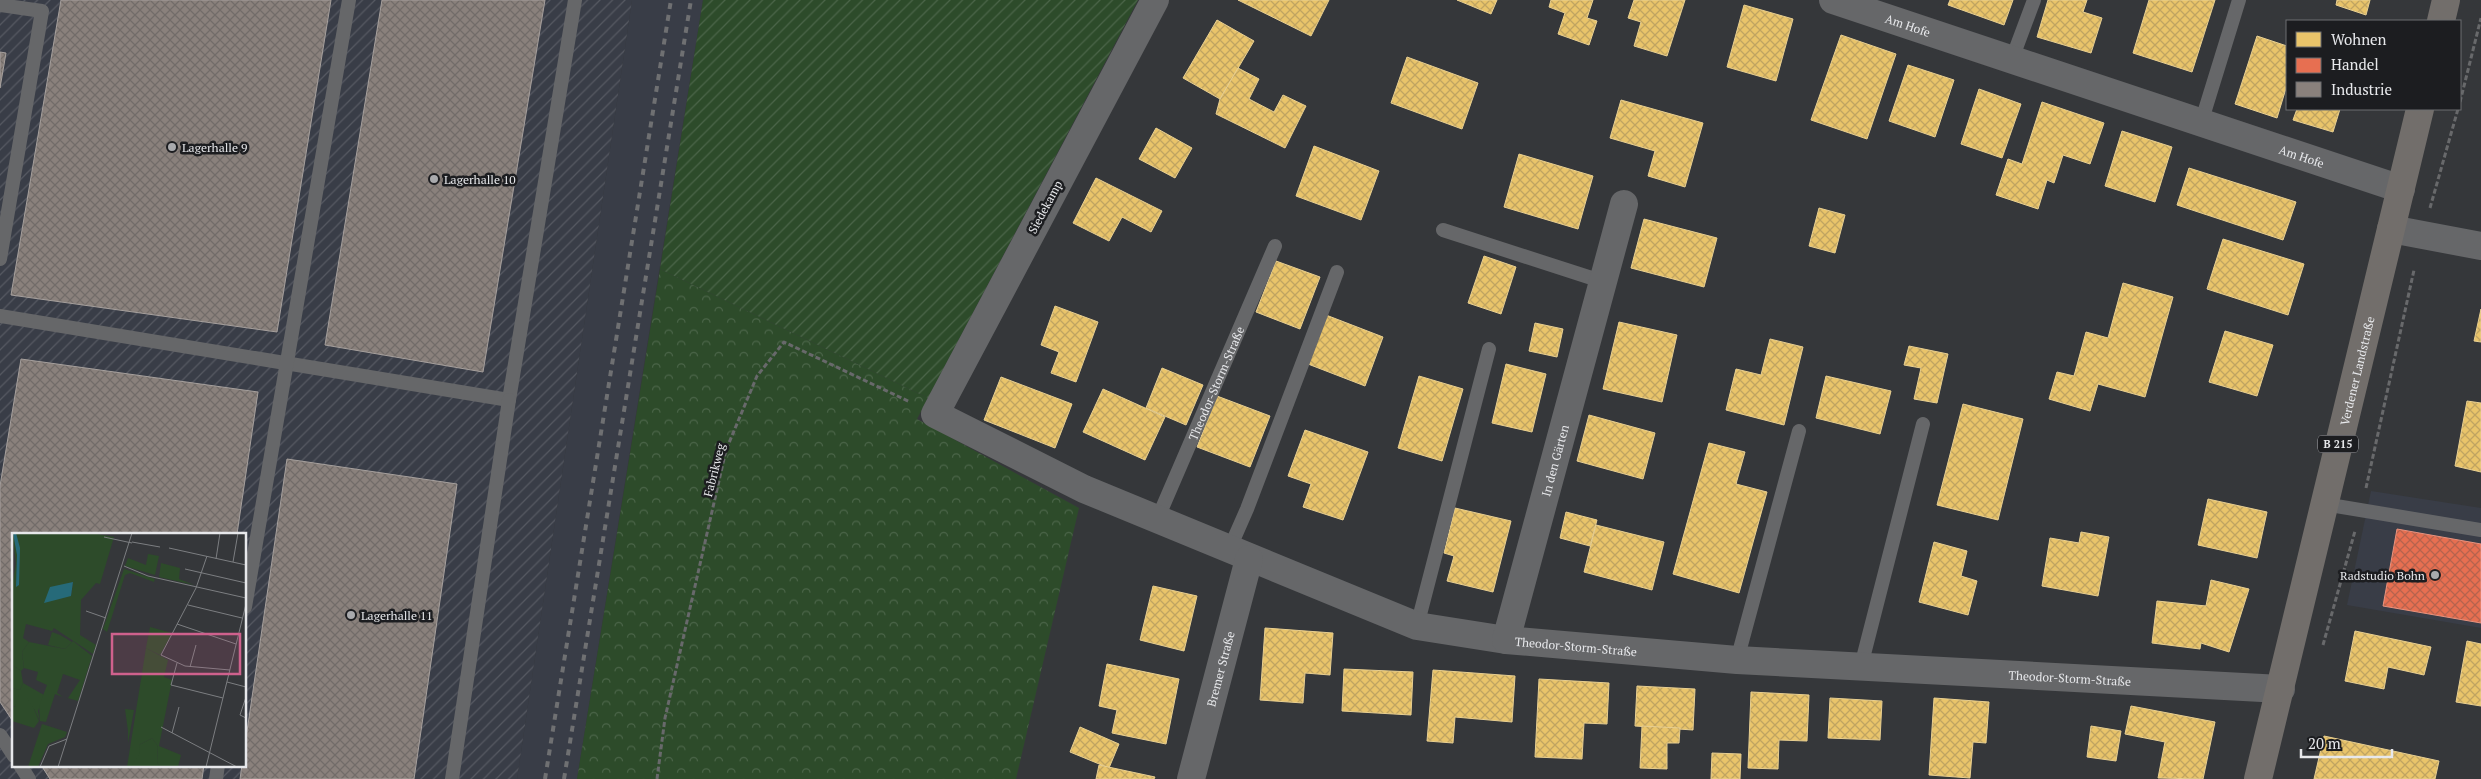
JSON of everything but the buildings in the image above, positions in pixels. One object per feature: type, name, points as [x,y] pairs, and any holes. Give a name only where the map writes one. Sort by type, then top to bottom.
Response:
[{"type":"main road","points":[[2441,20],[2446,0]]},
{"type":"main road","name":"Verdener Landstraße","points":[[2258,779],[2420,110]]},
{"type":"street","name":"Siedekamp","points":[[935,414],[1155,0]]},
{"type":"street","name":"Am Hofe","points":[[1832,0],[2401,189]]},
{"type":"street","name":"In den Gärten","points":[[1506,640],[1624,204]]},
{"type":"street","points":[[2391,229],[2481,246]]},
{"type":"street","name":"Theodor-Storm-Straße","points":[[935,414],[1084,489],[1239,555],[1417,626],[1506,640],[1736,660],[2281,689]]},
{"type":"street","name":"Bremer Straße","points":[[1191,779],[1239,555]]},
{"type":"lane","points":[[246,601],[348,0]]},
{"type":"lane","points":[[452,779],[508,400],[575,0]]},
{"type":"lane","points":[[2012,59],[2034,0]]},
{"type":"lane","points":[[2201,123],[2239,0]]},
{"type":"lane","points":[[0,5],[43,6],[0,259]]},
{"type":"lane","points":[[1443,230],[1604,282]]},
{"type":"lane","name":"Theodor-Storm-Straße","points":[[1157,520],[1275,246]]},
{"type":"lane","points":[[1239,555],[1248,509],[1337,272]]},
{"type":"lane","points":[[0,316],[508,400]]},
{"type":"lane","points":[[1417,626],[1489,349]]},
{"type":"lane","points":[[1860,666],[1922,424]]},
{"type":"lane","points":[[1736,660],[1799,431]]},
{"type":"lane","points":[[2324,504],[2481,530]]},
{"type":"lane","points":[[0,735],[12,753]]},
{"type":"lane","points":[[21,766],[29,779]]},
{"type":"lane","points":[[216,779],[218,766]]},
{"type":"path","points":[[2461,98],[2481,18]]},
{"type":"path","points":[[2322,651],[2360,510],[2421,235],[2458,110]]},
{"type":"path","name":"Fabrikweg","points":[[657,779],[665,718],[726,450],[758,376],[784,342],[935,414]]},
{"type":"shaded area","points":[[0,0],[632,0],[517,779],[0,779]]},
{"type":"shaded area","points":[[632,0],[703,0],[577,779],[517,779]]},
{"type":"shaded area","points":[[2371,491],[2481,508],[2481,628],[2347,605]]},
{"type":"green space","points":[[703,0],[1138,0],[928,398],[660,269]]},
{"type":"green space","points":[[660,269],[928,398],[917,419],[1079,508],[1016,779],[577,779]]},
{"type":"railway","points":[[545,779],[671,0]]},
{"type":"railway","points":[[564,779],[691,0]]},
{"type":"place","name":"Lagerhalle 9","points":[[172,147]]},
{"type":"place","name":"Lagerhalle 10","points":[[434,179]]},
{"type":"place","name":"Radstudio Bohn","points":[[2435,575]]},
{"type":"place","name":"Lagerhalle 11","points":[[351,615]]}]
